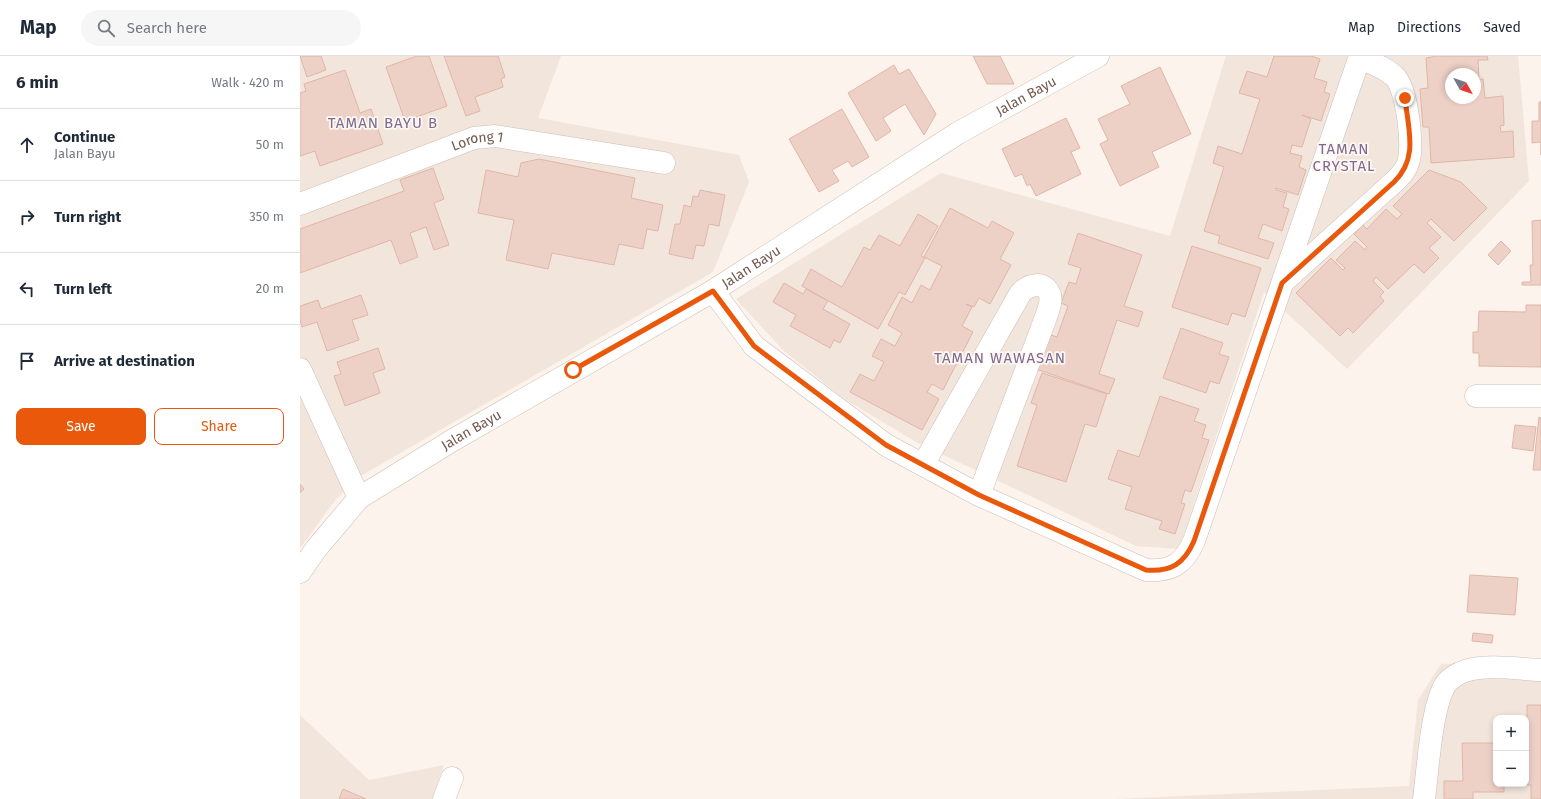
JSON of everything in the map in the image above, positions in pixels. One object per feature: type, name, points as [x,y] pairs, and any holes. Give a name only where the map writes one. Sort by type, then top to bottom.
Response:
[{"type":"street","name":"Jalan Bayu","points":[[300,572],[316,549],[359,498],[459,436],[713,291],[958,133],[1098,56]]},
{"type":"street","points":[[713,291],[754,346],[886,445],[979,495],[1146,570],[1159,571],[1170,568],[1181,562],[1189,552],[1194,541],[1282,283],[1360,57],[1386,70],[1395,77],[1402,86],[1405,98],[1411,151],[1408,163],[1403,173],[1394,182],[1282,283]]},
{"type":"street","name":"Lorong 1","points":[[300,204],[474,138],[496,136],[664,163]]},
{"type":"street","points":[[923,465],[1020,294],[1027,286],[1033,284],[1043,287],[1050,295],[1050,306],[979,495]]},
{"type":"street","points":[[300,368],[359,498]]},
{"type":"street","points":[[1476,396],[1541,396]]},
{"type":"street","points":[[1424,799],[1435,714],[1445,684],[1452,677],[1476,668],[1541,670]]},
{"type":"street","points":[[444,799],[452,778]]},
{"type":"shaded area","name":"TAMAN BAYU B","points":[[300,56],[561,56],[538,118],[739,155],[749,182],[713,272],[364,474],[336,499],[300,548]]},
{"type":"shaded area","name":"TAMAN WAWASAN","points":[[1226,56],[1518,56],[1529,181],[1347,369],[1264,292],[1179,549],[1136,546],[916,442],[843,398],[783,350],[736,299],[941,173],[1170,236]]},
{"type":"shaded area","points":[[1541,659],[1541,799],[1115,799],[1409,786],[1418,700],[1441,664]]},
{"type":"shaded area","points":[[300,715],[369,780],[444,765],[432,799],[300,799]]},
{"type":"building","points":[[300,56],[321,56],[326,70],[307,77]]},
{"type":"building","points":[[417,56],[429,56],[447,106],[405,121],[386,67]]},
{"type":"building","points":[[444,56],[498,56],[505,77],[501,79],[503,87],[475,97],[480,111],[466,116]]},
{"type":"building","points":[[973,56],[1000,56],[1014,84],[987,84]]},
{"type":"building","points":[[1274,56],[1311,56],[1320,59],[1314,78],[1327,82],[1324,92],[1330,94],[1321,121],[1302,115],[1311,119],[1302,147],[1292,145],[1290,153],[1302,156],[1299,167],[1306,170],[1298,195],[1276,188],[1276,190],[1287,193],[1283,207],[1289,209],[1282,231],[1263,224],[1258,238],[1274,243],[1268,259],[1218,243],[1220,236],[1204,231],[1224,167],[1213,163],[1218,146],[1242,154],[1260,99],[1239,93],[1247,71],[1267,77]]},
{"type":"building","points":[[1437,56],[1487,56],[1488,60],[1478,60],[1478,68],[1445,68],[1445,104],[1481,104],[1481,79],[1483,79],[1485,98],[1503,96],[1504,125],[1500,126],[1501,132],[1513,131],[1514,157],[1431,163],[1429,127],[1423,127],[1420,89],[1428,88],[1426,58]]},
{"type":"building","points":[[894,65],[899,74],[909,69],[936,114],[924,135],[905,104],[883,118],[891,131],[876,141],[848,93]]},
{"type":"building","points":[[1160,67],[1191,134],[1152,152],[1159,167],[1120,186],[1100,144],[1108,140],[1098,119],[1130,104],[1121,86]]},
{"type":"building","points":[[345,70],[360,113],[371,109],[383,144],[320,166],[315,151],[300,156],[300,93],[306,91],[304,84]]},
{"type":"building","points":[[1539,102],[1541,102],[1541,142],[1532,143],[1532,121],[1539,121]]},
{"type":"building","points":[[842,109],[869,157],[852,167],[848,161],[832,170],[839,181],[819,192],[789,139]]},
{"type":"building","points":[[1066,118],[1080,148],[1071,152],[1081,174],[1036,196],[1030,184],[1027,186],[1022,174],[1015,177],[1002,149]]},
{"type":"building","points":[[539,159],[635,178],[631,198],[663,205],[658,231],[647,229],[643,249],[619,244],[614,265],[552,253],[548,269],[506,260],[514,220],[478,213],[486,170],[518,177],[521,163]]},
{"type":"building","points":[[433,168],[444,199],[434,203],[449,245],[434,250],[426,227],[410,233],[418,257],[400,264],[391,240],[300,273],[300,229],[404,191],[400,180]]},
{"type":"building","points":[[1429,170],[1461,182],[1487,208],[1454,241],[1431,219],[1427,223],[1441,237],[1429,248],[1439,258],[1424,273],[1414,264],[1388,289],[1376,277],[1373,281],[1384,292],[1380,296],[1384,301],[1353,333],[1348,328],[1340,336],[1296,293],[1331,258],[1343,270],[1345,268],[1336,260],[1355,241],[1365,250],[1367,247],[1354,234],[1363,225],[1367,229],[1386,209],[1397,219],[1402,214],[1393,206]]},
{"type":"building","points":[[700,190],[725,195],[719,226],[709,224],[704,246],[696,245],[693,259],[669,254],[675,224],[680,224],[684,205],[691,207],[693,196],[698,197]]},
{"type":"building","points":[[950,208],[988,228],[992,221],[1014,233],[1000,259],[1011,265],[990,304],[979,298],[974,307],[966,304],[972,307],[962,326],[973,332],[943,390],[932,384],[927,392],[939,399],[922,430],[850,392],[860,374],[874,381],[884,362],[872,356],[881,339],[895,346],[902,333],[888,325],[902,297],[912,303],[921,285],[930,290],[942,266],[924,257]]},
{"type":"building","points":[[918,214],[938,226],[921,256],[925,258],[905,295],[899,292],[878,329],[802,286],[811,269],[842,287],[864,247],[870,250],[879,235],[900,246]]},
{"type":"building","points":[[1541,220],[1541,285],[1522,285],[1522,282],[1531,282],[1530,265],[1533,265],[1532,221]]},
{"type":"building","points":[[1078,233],[1142,255],[1124,306],[1143,312],[1138,327],[1117,320],[1099,374],[1115,379],[1109,394],[1036,369],[1048,334],[1057,337],[1068,306],[1061,303],[1069,282],[1076,284],[1081,268],[1068,264]]},
{"type":"building","points":[[1501,241],[1511,251],[1498,265],[1488,255]]},
{"type":"building","points":[[1192,246],[1261,268],[1245,317],[1232,313],[1228,325],[1172,307]]},
{"type":"building","points":[[784,283],[803,294],[806,289],[828,301],[823,309],[850,324],[840,343],[834,340],[830,348],[790,326],[796,315],[773,302]]},
{"type":"building","points":[[361,295],[368,315],[352,320],[359,340],[327,351],[317,322],[302,327],[300,320],[300,306],[318,300],[321,309]]},
{"type":"building","points":[[1526,305],[1541,305],[1541,367],[1479,366],[1479,353],[1473,353],[1473,332],[1478,332],[1479,311],[1526,312]]},
{"type":"building","points":[[1181,328],[1223,343],[1219,354],[1229,357],[1219,384],[1210,381],[1206,393],[1163,378]]},
{"type":"building","points":[[378,348],[385,369],[373,373],[380,393],[345,406],[334,376],[341,374],[337,362]]},
{"type":"building","points":[[1042,373],[1107,394],[1096,427],[1085,424],[1066,482],[1017,466],[1037,405],[1031,403]]},
{"type":"building","points":[[1160,396],[1199,409],[1194,421],[1206,425],[1202,438],[1209,440],[1191,492],[1185,490],[1181,503],[1185,504],[1175,534],[1159,529],[1162,521],[1125,509],[1132,487],[1108,479],[1118,450],[1139,457]]},
{"type":"building","points":[[1539,417],[1541,418],[1541,470],[1533,470]]},
{"type":"building","points":[[1515,425],[1536,427],[1533,451],[1512,448]]},
{"type":"building","points":[[300,484],[304,489],[300,493]]},
{"type":"building","points":[[1470,575],[1518,578],[1515,615],[1467,612]]},
{"type":"building","points":[[1473,633],[1493,635],[1492,643],[1472,641]]},
{"type":"building","points":[[1527,705],[1541,705],[1541,799],[1531,799],[1531,785],[1529,785],[1529,715],[1527,715]]},
{"type":"building","points":[[1462,743],[1493,743],[1493,787],[1504,787],[1504,792],[1473,792],[1473,799],[1444,799],[1444,781],[1463,781]]},
{"type":"building","points":[[343,789],[366,799],[339,799]]},
{"type":"district","name":"TAMAN BAYU B","points":[[383,123]]},
{"type":"district","name":"TAMAN CRYSTAL","points":[[1344,158]]},
{"type":"district","name":"TAMAN WAWASAN","points":[[1000,358]]},
{"type":"route","points":[[573,370],[713,291],[754,346],[886,445],[979,495],[1146,570],[1159,571],[1170,568],[1181,562],[1189,552],[1194,541],[1282,283],[1403,173],[1408,163],[1411,151],[1405,98]]}]
